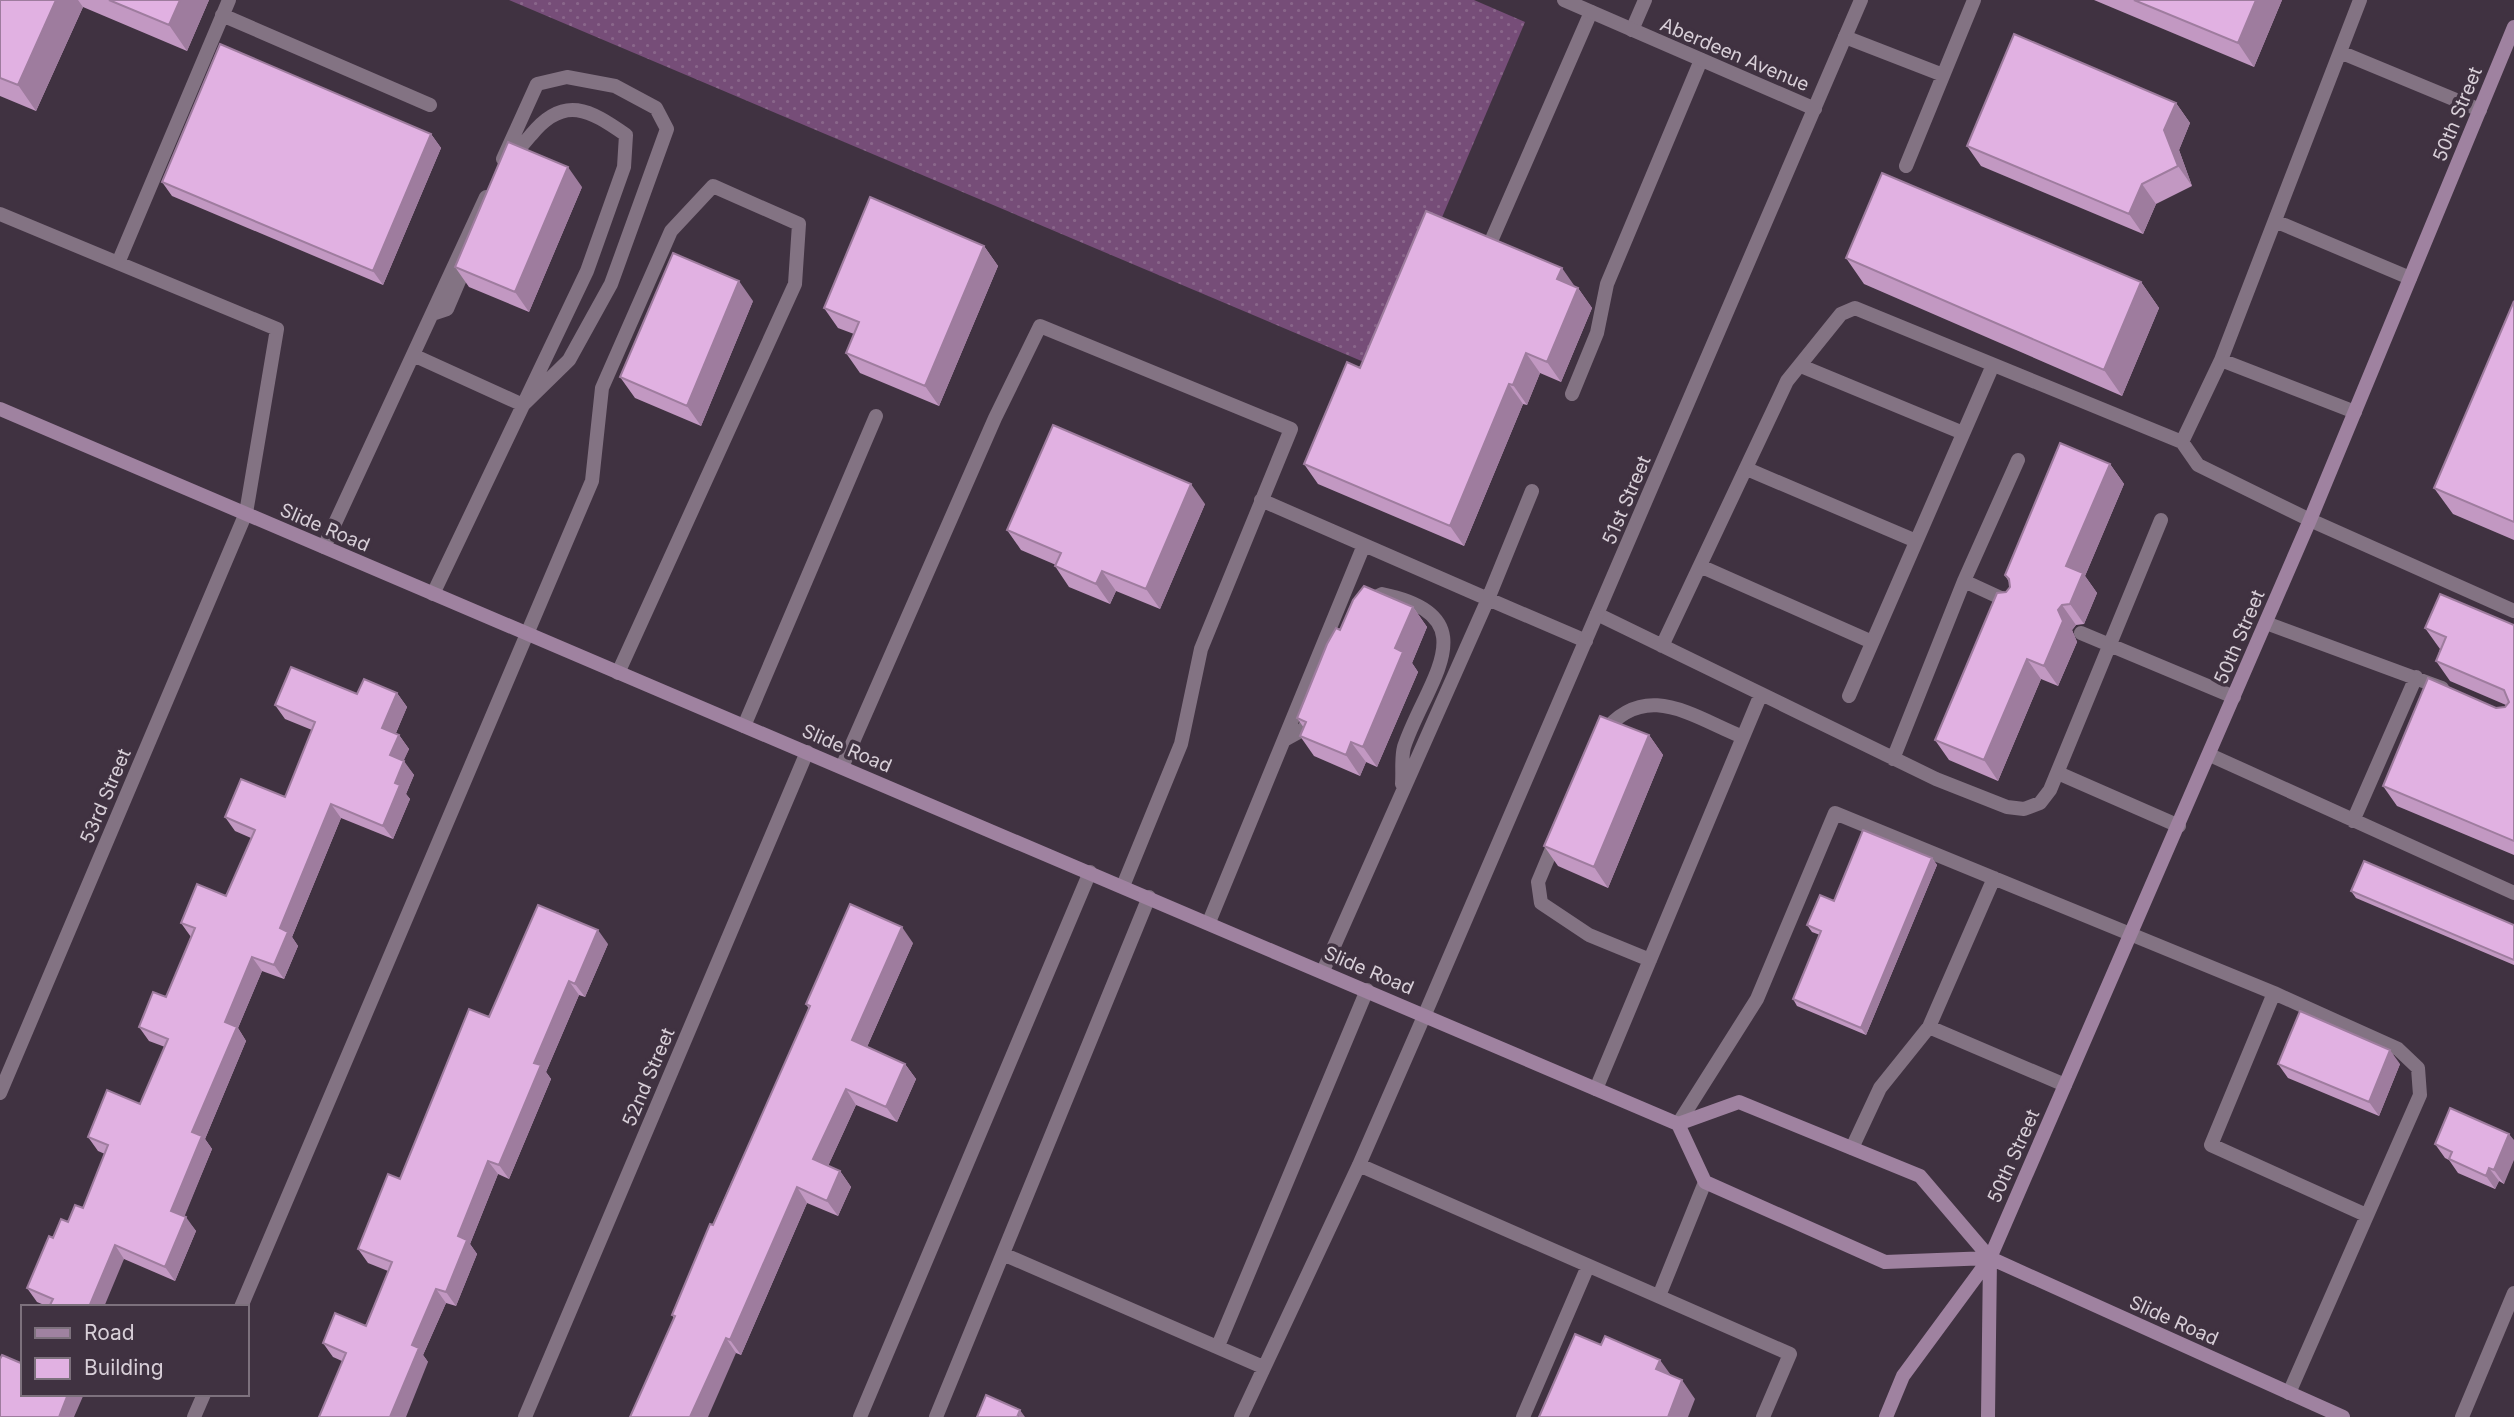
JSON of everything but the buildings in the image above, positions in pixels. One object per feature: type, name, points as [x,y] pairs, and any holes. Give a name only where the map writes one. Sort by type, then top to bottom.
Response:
[{"type":"main road","name":"50th Street","points":[[1886,1417],[1903,1376],[1990,1258],[2210,755],[2514,27]]},
{"type":"main road","name":"Slide Road","points":[[0,409],[1678,1124],[1739,1102],[1920,1176],[1990,1258],[2343,1417]]},
{"type":"main road","points":[[1678,1124],[1706,1182]]},
{"type":"main road","name":"Slide Road","points":[[1706,1182],[1885,1262],[1990,1258]]},
{"type":"main road","name":"50th Street","points":[[1988,1417],[1990,1258]]},
{"type":"street","points":[[0,214],[118,263],[229,0]]},
{"type":"street","name":"Aberdeen Avenue","points":[[1564,0],[1815,109]]},
{"type":"street","points":[[1632,30],[1645,0]]},
{"type":"street","name":"51st Street","points":[[1241,1417],[1359,1165],[1861,0]]},
{"type":"street","points":[[1906,166],[1974,0]]},
{"type":"street","points":[[2182,442],[2221,359],[2360,0]]},
{"type":"street","points":[[1492,239],[1591,12]]},
{"type":"street","points":[[222,15],[430,105]]},
{"type":"street","points":[[1845,37],[1943,75]]},
{"type":"street","points":[[2340,52],[2480,110]]},
{"type":"street","points":[[1572,394],[1597,333],[1607,284],[1701,60]]},
{"type":"street","points":[[324,547],[432,314],[499,179],[537,84],[567,77],[615,86],[656,108],[667,129],[611,284],[569,360],[523,405]]},
{"type":"street","points":[[433,594],[587,271],[624,167],[626,135],[596,114],[567,108],[544,119],[515,154],[499,179]]},
{"type":"street","points":[[242,1305],[593,481],[602,388],[671,231],[713,186],[799,224],[795,284],[618,673]]},
{"type":"street","points":[[2275,221],[2410,278]]},
{"type":"street","name":"53rd Street","points":[[0,1093],[246,513],[277,329],[118,263]]},
{"type":"street","points":[[1662,646],[1787,381],[1842,314],[1855,308],[2182,442],[2198,466],[2310,520],[2514,611]]},
{"type":"street","points":[[842,767],[995,418],[1040,326],[1291,429],[1201,649],[1181,744],[1123,886]]},
{"type":"street","points":[[413,355],[523,405]]},
{"type":"street","points":[[2221,359],[2355,412]]},
{"type":"street","points":[[1849,696],[1993,365]]},
{"type":"street","points":[[1801,366],[1963,433]]},
{"type":"street","points":[[744,726],[876,416]]},
{"type":"street","points":[[1894,759],[1964,582],[2018,460]]},
{"type":"street","points":[[1747,468],[1916,541]]},
{"type":"street","points":[[1323,971],[1488,598],[1532,491]]},
{"type":"street","points":[[1261,500],[1586,641]]},
{"type":"street","points":[[1597,614],[1894,759],[2007,807],[2024,809],[2040,803],[2050,790],[2161,520]]},
{"type":"street","points":[[1209,922],[1364,545]]},
{"type":"street","points":[[1700,566],[1872,642]]},
{"type":"street","points":[[1964,582],[2015,604]]},
{"type":"street","points":[[1361,610],[1368,600],[1382,594],[1398,597],[1435,618],[1445,634],[1444,657],[1404,749],[1402,792]]},
{"type":"street","points":[[2266,622],[2453,693]]},
{"type":"street","points":[[2081,633],[2234,697]]},
{"type":"street","points":[[1284,740],[1304,729],[1335,654]]},
{"type":"street","points":[[2353,821],[2416,677]]},
{"type":"street","points":[[1596,1089],[1761,694]]},
{"type":"street","points":[[1594,750],[1612,721],[1644,704],[1664,705],[1744,737]]},
{"type":"street","name":"52nd Street","points":[[525,1417],[807,752]]},
{"type":"street","points":[[2210,755],[2514,893]]},
{"type":"street","points":[[2058,773],[2179,826]]},
{"type":"street","points":[[1678,1124],[1757,999],[1835,813],[2274,993],[2398,1049],[2418,1068],[2420,1096],[2289,1393]]},
{"type":"street","points":[[1563,822],[1538,882],[1541,903],[1589,935],[1650,960]]},
{"type":"street","points":[[860,1417],[1090,872]]},
{"type":"street","points":[[1852,1148],[1880,1088],[1929,1027],[1994,878]]},
{"type":"street","points":[[936,1417],[1149,897]]},
{"type":"street","points":[[1218,1346],[1367,990]]},
{"type":"street","points":[[2274,993],[2211,1146],[2366,1215]]},
{"type":"street","points":[[1929,1027],[2065,1085]]},
{"type":"street","points":[[1359,1165],[1790,1354],[1763,1417]]},
{"type":"street","points":[[1659,1296],[1706,1182]]},
{"type":"street","points":[[1003,1254],[1264,1367]]},
{"type":"street","points":[[1523,1417],[1588,1266]]},
{"type":"street","points":[[2462,1417],[2514,1293]]},
{"type":"street","points":[[194,1417],[203,1396]]},
{"type":"shaded area","points":[[509,0],[1474,0],[1525,22],[1378,368]]}]
